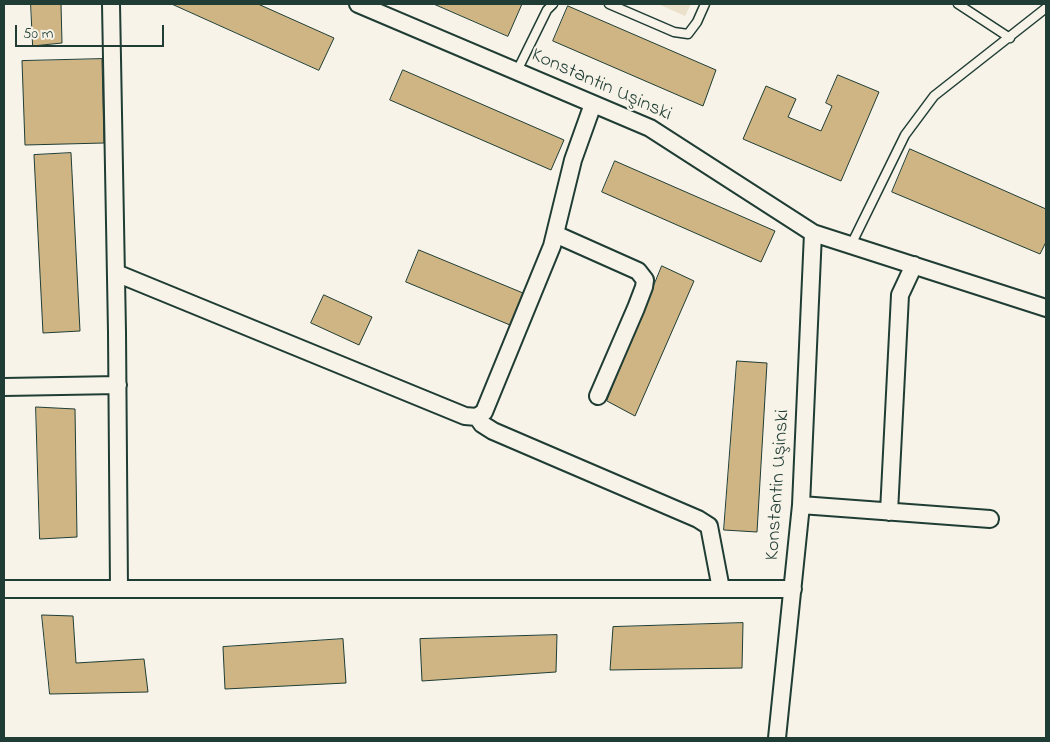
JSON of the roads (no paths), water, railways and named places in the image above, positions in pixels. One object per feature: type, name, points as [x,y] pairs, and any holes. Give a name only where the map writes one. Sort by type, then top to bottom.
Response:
[{"type":"street","points":[[111,4],[118,385],[119,589]]},
{"type":"street","name":"Konstantin Uşinski","points":[[358,4],[650,128],[813,233],[1046,308]]},
{"type":"street","points":[[116,273],[465,416],[477,417],[484,412],[552,246],[573,160],[593,104]]},
{"type":"street","name":"Konstantin Uşinski","points":[[777,738],[802,505],[813,233]]},
{"type":"street","points":[[555,234],[638,271],[645,280],[644,288],[598,396]]},
{"type":"street","points":[[890,512],[900,295],[914,265]]},
{"type":"street","points":[[4,387],[118,385]]},
{"type":"street","points":[[477,417],[482,424],[493,431],[698,519],[709,526],[721,589]]},
{"type":"street","points":[[802,505],[990,520]]},
{"type":"street","points":[[4,589],[794,589]]},
{"type":"lane","points":[[517,71],[547,10],[553,4]]},
{"type":"lane","points":[[609,4],[674,32],[688,34],[697,22],[705,4]]},
{"type":"lane","points":[[958,4],[1010,38]]},
{"type":"lane","points":[[850,245],[905,135],[934,96],[1046,8]]}]
